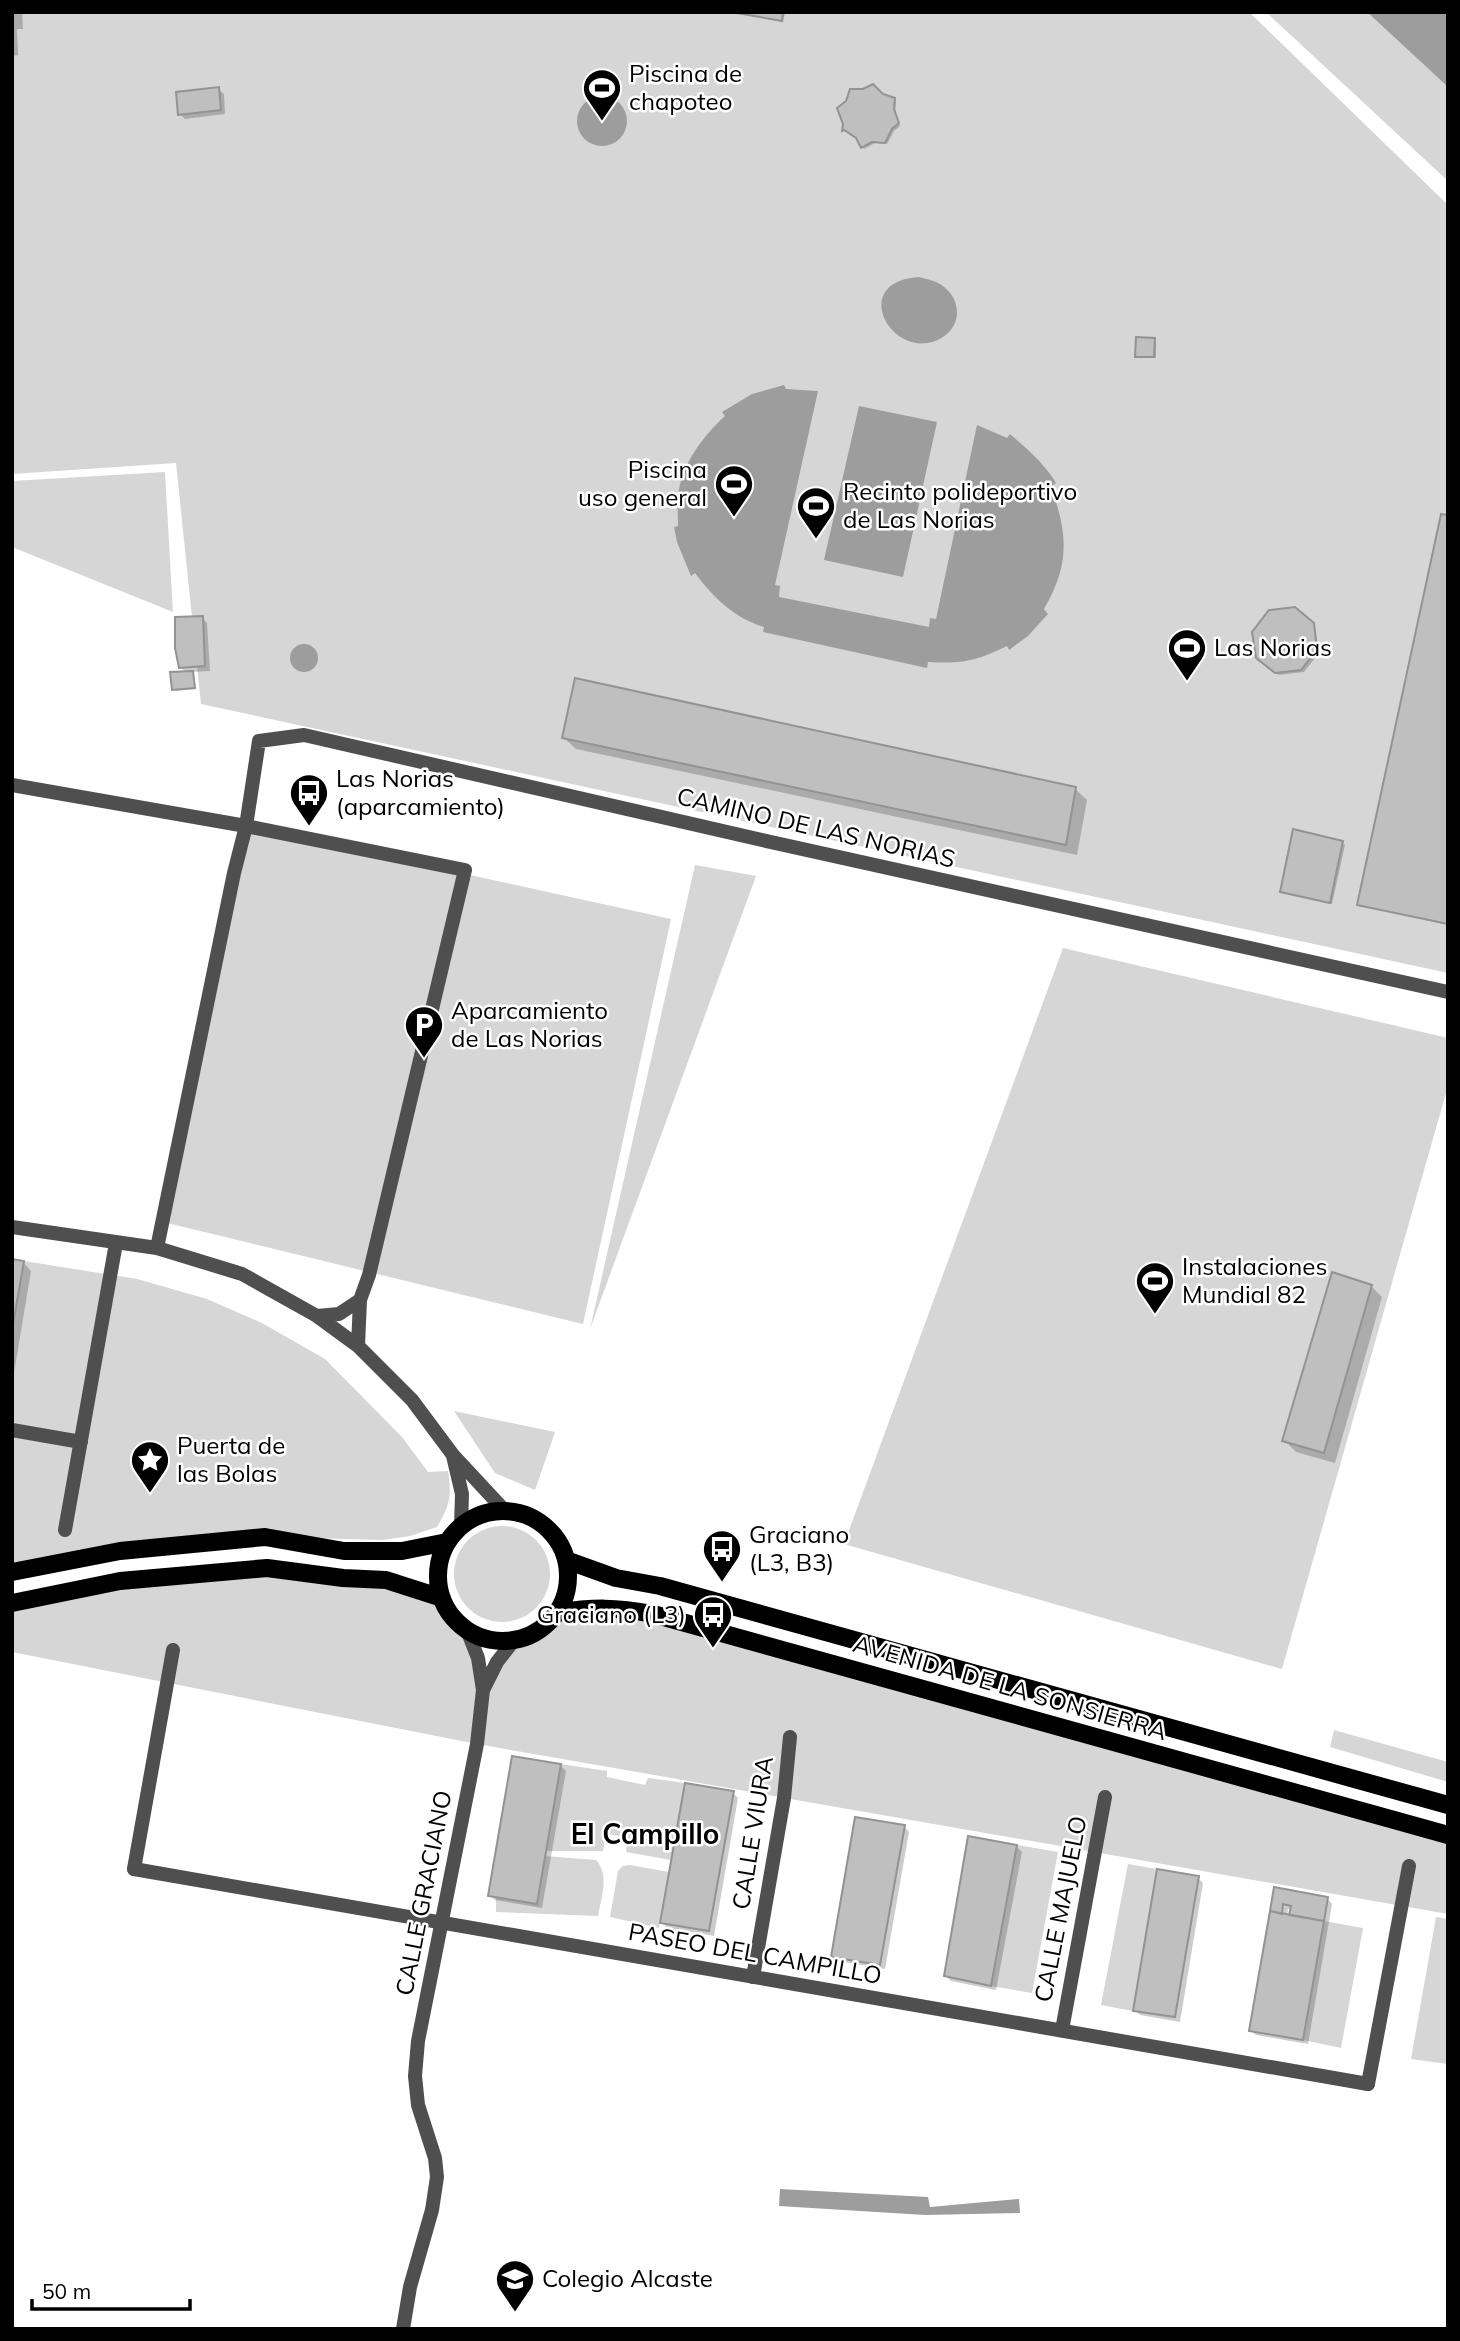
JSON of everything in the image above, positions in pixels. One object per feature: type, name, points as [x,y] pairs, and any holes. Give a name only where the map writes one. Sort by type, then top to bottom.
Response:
[{"type":"main road","points":[[505,1511],[519,1513],[544,1525],[561,1547],[568,1578],[556,1613],[538,1630],[515,1639],[498,1640],[467,1630],[452,1616],[442,1598],[438,1580],[440,1560],[447,1542],[461,1526],[482,1514],[505,1511]]},
{"type":"main road","points":[[12,1572],[120,1551],[265,1537],[344,1551],[402,1551],[447,1542]]},
{"type":"main road","name":"AVENIDA DE LA SONSIERRA","points":[[566,1560],[616,1578],[660,1587],[1448,1805]]},
{"type":"main road","points":[[12,1603],[120,1581],[267,1568],[343,1578],[386,1580],[442,1598]]},
{"type":"main road","name":"AVENIDA DE LA SONSIERRA","points":[[556,1613],[593,1607],[653,1614],[1448,1835]]},
{"type":"street","name":"CAMINO DE LAS NORIAS","points":[[246,826],[258,741],[304,734],[789,846],[1448,992]]},
{"type":"street","points":[[12,785],[246,826],[465,870],[369,1275],[360,1300],[358,1346]]},
{"type":"street","points":[[157,1248],[246,826]]},
{"type":"street","points":[[12,1227],[157,1248],[242,1274],[317,1317],[358,1346],[412,1400],[453,1455],[505,1511]]},
{"type":"street","points":[[65,1530],[116,1243]]},
{"type":"street","points":[[317,1317],[339,1314],[360,1300]]},
{"type":"street","points":[[12,1430],[81,1442]]},
{"type":"street","points":[[453,1455],[462,1494],[461,1526]]},
{"type":"street","name":"CALLE GRACIANO","points":[[403,2329],[410,2287],[432,2210],[437,2177],[435,2158],[418,2105],[415,2076],[418,2041],[477,1744],[483,1690],[478,1658],[467,1630]]},
{"type":"street","name":"CALLE GRACIANO","points":[[483,1690],[497,1662],[515,1639]]},
{"type":"street","name":"PASEO DEL CAMPILLO","points":[[173,1650],[134,1869],[441,1923],[1368,2084],[1409,1867]]},
{"type":"street","name":"CALLE VIURA","points":[[752,1977],[784,1798],[790,1737]]},
{"type":"street","name":"CALLE MAJUELO","points":[[1062,2030],[1105,1797]]},
{"type":"shaded area","name":"Recinto polideportivo de Las Norias","points":[[12,12],[1249,12],[1448,205],[1448,973],[201,704],[176,463],[12,474]]},
{"type":"shaded area","points":[[1266,12],[1367,12],[1448,87],[1448,181]]},
{"type":"shaded area","points":[[1367,12],[1448,12],[1448,87]]},
{"type":"shaded area","name":"Piscina de chapoteo","points":[[602,96],[620,103],[627,121],[620,139],[602,146],[584,139],[577,121],[584,103]]},
{"type":"shaded area","points":[[919,277],[947,289],[957,310],[957,317],[950,331],[943,337],[925,343],[909,341],[895,333],[885,320],[881,306],[885,293],[897,282]]},
{"type":"shaded area","name":"Piscina uso general","points":[[784,385],[786,389],[818,391],[775,585],[780,586],[779,597],[929,627],[930,618],[936,619],[977,425],[1007,438],[1010,434],[1041,463],[1056,483],[1051,487],[1061,520],[1064,549],[1062,563],[1044,609],[1048,614],[1028,636],[1009,650],[1007,646],[960,662],[928,662],[927,668],[763,632],[764,627],[725,606],[695,573],[691,576],[674,527],[678,526],[680,486],[688,463],[701,442],[725,416],[722,412],[752,394]]},
{"type":"shaded area","points":[[859,406],[937,422],[903,577],[824,560]]},
{"type":"shaded area","points":[[165,472],[173,612],[12,547],[12,481]]},
{"type":"shaded area","points":[[304,644],[314,648],[318,658],[314,668],[304,672],[294,668],[290,658],[294,648]]},
{"type":"shaded area","name":"Aparcamiento de Las Norias","points":[[246,826],[671,919],[583,1324],[163,1222]]},
{"type":"shaded area","points":[[695,865],[756,876],[590,1329],[688,896]]},
{"type":"shaded area","name":"Instalaciones Mundial 82","points":[[1063,948],[1448,1038],[1448,1086],[1282,1669],[844,1544]]},
{"type":"shaded area","points":[[24,1261],[137,1279],[207,1299],[262,1323],[325,1359],[402,1437],[428,1472],[448,1471],[449,1500],[437,1527],[410,1536],[383,1540],[265,1537],[12,1572],[12,1330]]},
{"type":"shaded area","points":[[454,1411],[555,1432],[535,1490],[495,1473]]},
{"type":"shaded area","points":[[502,1526],[520,1529],[536,1540],[547,1556],[550,1574],[547,1592],[536,1608],[520,1619],[502,1622],[484,1619],[468,1608],[457,1592],[454,1574],[457,1556],[468,1540],[484,1529]]},
{"type":"shaded area","points":[[267,1568],[442,1598],[467,1630],[483,1688],[515,1639],[538,1630],[556,1613],[618,1608],[1448,1835],[1448,1914],[477,1744],[12,1652],[12,1603]]},
{"type":"shaded area","points":[[1334,1730],[1448,1762],[1448,1782],[1330,1747]]},
{"type":"shaded area","points":[[561,1764],[607,1771],[607,1777],[645,1785],[648,1778],[685,1783],[671,1860],[626,1852],[628,1837],[606,1834],[603,1851],[546,1851]]},
{"type":"shaded area","points":[[1017,1845],[1058,1852],[1032,1993],[991,1986]]},
{"type":"shaded area","points":[[545,1856],[596,1860],[604,1880],[598,1916],[496,1912],[496,1897],[537,1904]]},
{"type":"shaded area","points":[[1128,1864],[1157,1869],[1133,2011],[1101,2005]]},
{"type":"shaded area","points":[[623,1866],[669,1872],[659,1928],[610,1917],[618,1871]]},
{"type":"shaded area","points":[[1436,1917],[1448,1919],[1448,2064],[1411,2059]]},
{"type":"shaded area","points":[[1324,1921],[1363,1928],[1341,2048],[1303,2040]]},
{"type":"shaded area","points":[[780,2189],[928,2197],[930,2207],[1019,2199],[1020,2213],[925,2215],[779,2206]]},
{"type":"building","points":[[731,12],[783,12],[782,21]]},
{"type":"building","points":[[873,84],[883,94],[895,98],[894,109],[899,123],[892,129],[885,143],[872,142],[861,148],[856,138],[842,131],[843,124],[837,108],[846,101],[850,89],[863,89]]},
{"type":"building","points":[[219,87],[221,110],[178,115],[176,92]]},
{"type":"building","points":[[1136,337],[1155,338],[1154,357],[1135,357]]},
{"type":"building","points":[[1441,514],[1448,515],[1448,924],[1357,905]]},
{"type":"building","points":[[1295,607],[1314,623],[1317,650],[1301,670],[1275,673],[1256,658],[1252,632],[1269,610]]},
{"type":"building","points":[[203,616],[205,666],[179,668],[175,648],[175,617]]},
{"type":"building","points":[[193,671],[195,688],[172,690],[170,672]]},
{"type":"building","points":[[575,678],[1076,787],[1066,845],[562,738]]},
{"type":"building","points":[[1293,829],[1343,841],[1330,903],[1280,892]]},
{"type":"building","points":[[12,1259],[24,1261],[12,1330]]},
{"type":"building","points":[[1332,1272],[1372,1285],[1324,1453],[1282,1441]]},
{"type":"building","points":[[512,1756],[561,1764],[537,1904],[488,1896]]},
{"type":"building","points":[[685,1783],[734,1791],[709,1931],[660,1923]]},
{"type":"building","points":[[855,1817],[905,1825],[880,1965],[831,1957]]},
{"type":"building","points":[[968,1836],[1017,1845],[991,1986],[944,1976]]},
{"type":"building","points":[[1157,1869],[1199,1876],[1175,2017],[1133,2011]]},
{"type":"building","points":[[1274,1887],[1328,1897],[1324,1921],[1289,1915],[1291,1906],[1283,1904],[1282,1914],[1270,1911]]},
{"type":"building","points":[[1270,1911],[1324,1921],[1303,2040],[1249,2031]]},
{"type":"place","name":"Piscina de chapoteo","points":[[602,122]]},
{"type":"place","name":"Piscina uso general","points":[[734,518]]},
{"type":"place","name":"Recinto polideportivo de Las Norias","points":[[816,540]]},
{"type":"place","name":"Las Norias","points":[[1187,682]]},
{"type":"place","name":"Las Norias (aparcamiento)","points":[[309,827]]},
{"type":"place","name":"Aparcamiento de Las Norias","points":[[424,1059]]},
{"type":"place","name":"Instalaciones Mundial 82","points":[[1155,1315]]},
{"type":"place","name":"Puerta de las Bolas","points":[[150,1494]]},
{"type":"place","name":"Graciano (L3, B3)","points":[[722,1583]]},
{"type":"place","name":"Graciano (L3)","points":[[713,1649]]},
{"type":"place","name":"Colegio Alcaste","points":[[515,2313]]},
{"type":"district","name":"El Campillo","points":[[645,1834]]}]
